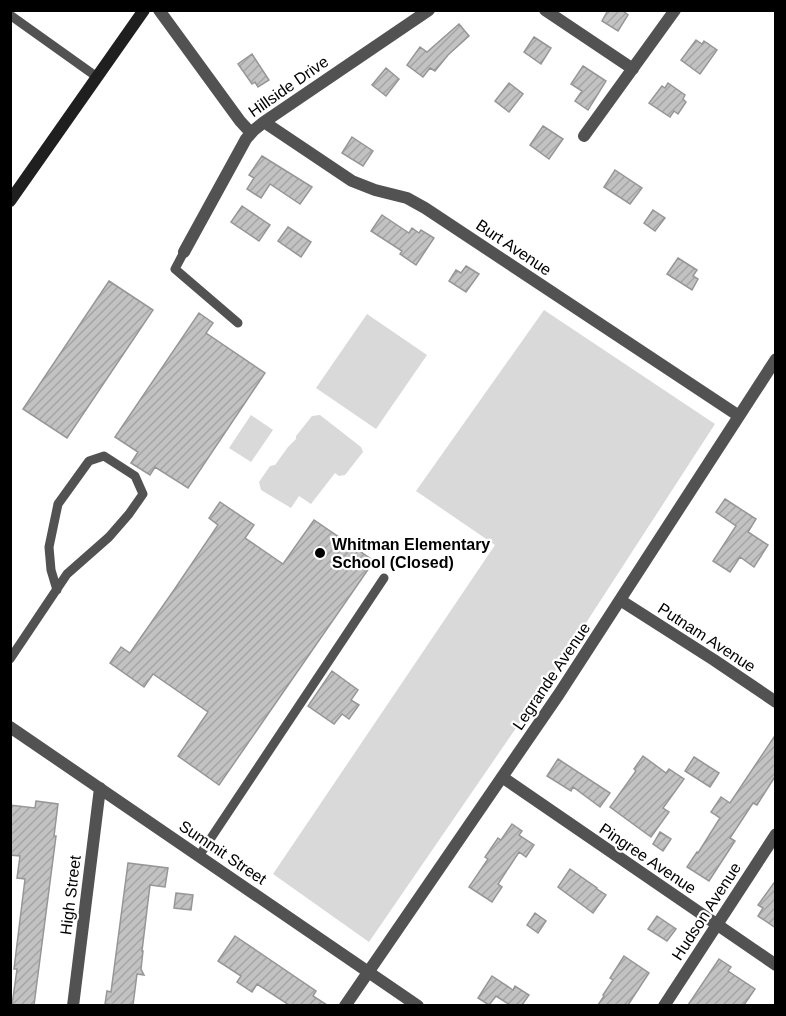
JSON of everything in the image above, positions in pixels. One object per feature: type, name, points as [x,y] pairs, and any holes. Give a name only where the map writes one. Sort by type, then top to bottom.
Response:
[{"type":"main road","points":[[10,201],[144,10]]},
{"type":"street","points":[[159,10],[240,122],[251,133]]},
{"type":"street","name":"Hillside Drive","points":[[184,252],[251,133],[429,10]]},
{"type":"street","points":[[545,10],[633,69]]},
{"type":"street","points":[[584,136],[675,10]]},
{"type":"street","name":"Burt Avenue","points":[[264,122],[352,181],[375,190],[407,198],[425,208],[739,416]]},
{"type":"street","name":"Legrande Avenue","points":[[345,1005],[559,694],[776,359]]},
{"type":"street","name":"Putnam Avenue","points":[[620,600],[776,702]]},
{"type":"street","name":"Summit Street","points":[[10,727],[418,1005]]},
{"type":"street","name":"Pingree Avenue","points":[[502,777],[776,965]]},
{"type":"street","name":"High Street","points":[[73,1005],[100,788]]},
{"type":"street","name":"Hudson Avenue","points":[[664,1005],[774,839]]},
{"type":"lane","points":[[10,15],[96,77]]},
{"type":"lane","points":[[184,252],[175,269],[237,323]]},
{"type":"lane","points":[[10,659],[57,590],[67,574],[109,537],[143,494],[135,476],[104,456],[89,461],[58,504],[49,547],[51,570],[57,590]]},
{"type":"lane","points":[[199,856],[384,578]]},
{"type":"shaded area","points":[[544,310],[715,424],[547,683],[369,942],[273,874],[495,545],[416,491]]},
{"type":"shaded area","points":[[367,314],[427,355],[376,429],[316,388]]},
{"type":"shaded area","points":[[251,415],[273,430],[251,462],[229,448]]},
{"type":"shaded area","points":[[320,415],[361,447],[363,452],[345,475],[339,476],[335,473],[311,504],[299,496],[291,508],[261,490],[259,482],[270,466],[275,465],[296,439],[312,416]]},
{"type":"building","points":[[608,10],[622,10],[628,15],[618,31],[602,21]]},
{"type":"building","points":[[459,24],[469,36],[448,55],[435,71],[430,68],[423,77],[407,65],[420,47],[427,52]]},
{"type":"building","points":[[534,37],[551,48],[541,64],[524,52]]},
{"type":"building","points":[[696,40],[702,44],[704,41],[717,50],[700,74],[681,60]]},
{"type":"building","points":[[252,54],[269,80],[258,87],[255,82],[252,84],[238,64]]},
{"type":"building","points":[[583,66],[606,81],[588,110],[575,101],[582,91],[571,84]]},
{"type":"building","points":[[386,68],[399,79],[386,96],[372,85]]},
{"type":"building","points":[[509,83],[523,94],[509,112],[495,101]]},
{"type":"building","points":[[668,83],[685,95],[683,99],[686,102],[678,114],[674,111],[670,117],[649,103],[662,86],[665,88]]},
{"type":"building","points":[[543,126],[563,139],[549,159],[530,145]]},
{"type":"building","points":[[352,137],[373,151],[363,166],[342,153]]},
{"type":"building","points":[[262,156],[312,187],[300,204],[270,184],[261,198],[247,189],[254,178],[249,175]]},
{"type":"building","points":[[615,170],[642,188],[630,204],[604,187]]},
{"type":"building","points":[[242,206],[270,225],[259,241],[231,222]]},
{"type":"building","points":[[653,210],[665,218],[655,231],[644,223]]},
{"type":"building","points":[[382,215],[409,233],[412,228],[419,233],[421,230],[434,238],[416,265],[400,254],[402,251],[371,231]]},
{"type":"building","points":[[288,227],[311,242],[301,257],[278,241]]},
{"type":"building","points":[[678,258],[697,270],[693,276],[698,279],[692,290],[667,274]]},
{"type":"building","points":[[466,266],[479,274],[466,292],[449,281],[456,270],[461,273]]},
{"type":"building","points":[[109,281],[153,310],[67,438],[23,409]]},
{"type":"building","points":[[199,313],[213,323],[206,333],[265,373],[188,488],[155,467],[150,475],[131,463],[138,452],[115,437]]},
{"type":"building","points":[[725,499],[756,519],[748,532],[768,545],[754,567],[740,557],[730,572],[713,561],[736,526],[716,512]]},
{"type":"building","points":[[220,502],[254,525],[245,538],[283,564],[314,520],[374,561],[219,785],[178,756],[208,712],[153,674],[144,687],[110,663],[121,647],[130,653],[174,590],[218,525],[209,518]]},
{"type":"building","points":[[332,671],[358,690],[351,700],[359,705],[349,719],[342,714],[334,724],[308,706]]},
{"type":"building","points":[[776,734],[776,775],[757,805],[753,803],[730,838],[735,841],[709,881],[687,867],[720,818],[711,812],[721,797],[730,803]]},
{"type":"building","points":[[643,756],[666,773],[669,769],[684,779],[663,808],[669,812],[651,837],[610,807],[636,771],[634,769]]},
{"type":"building","points":[[694,757],[719,773],[710,787],[685,771]]},
{"type":"building","points":[[558,759],[610,793],[600,807],[573,787],[571,791],[547,776]]},
{"type":"building","points":[[36,801],[58,804],[54,836],[56,836],[34,1005],[12,1005],[25,879],[17,878],[20,856],[10,855],[10,805],[35,808]]},
{"type":"building","points":[[512,824],[522,831],[519,835],[534,845],[526,857],[519,852],[498,884],[502,887],[492,902],[469,887],[488,859],[485,857],[498,838],[501,840]]},
{"type":"building","points":[[660,832],[671,839],[663,851],[653,844]]},
{"type":"building","points":[[128,863],[168,868],[165,887],[150,885],[142,951],[141,969],[144,975],[137,974],[133,1005],[105,1004],[107,991],[111,992]]},
{"type":"building","points":[[570,869],[606,895],[593,913],[558,887]]},
{"type":"building","points":[[776,880],[776,928],[758,916],[763,908],[758,905]]},
{"type":"building","points":[[176,893],[193,895],[191,910],[174,908]]},
{"type":"building","points":[[535,913],[546,921],[538,933],[527,925]]},
{"type":"building","points":[[657,916],[676,929],[667,941],[648,929]]},
{"type":"building","points":[[235,936],[316,991],[313,996],[327,1005],[289,1005],[257,984],[252,992],[237,982],[241,976],[218,961]]},
{"type":"building","points":[[624,956],[649,973],[628,1005],[598,1005],[613,980],[610,978]]},
{"type":"building","points":[[719,959],[731,967],[728,971],[755,989],[744,1005],[688,1005]]},
{"type":"building","points":[[492,976],[513,990],[515,986],[529,995],[522,1005],[510,1005],[496,996],[489,1005],[478,998]]},
{"type":"place","name":"Whitman Elementary School (Closed)","points":[[320,553]]}]
